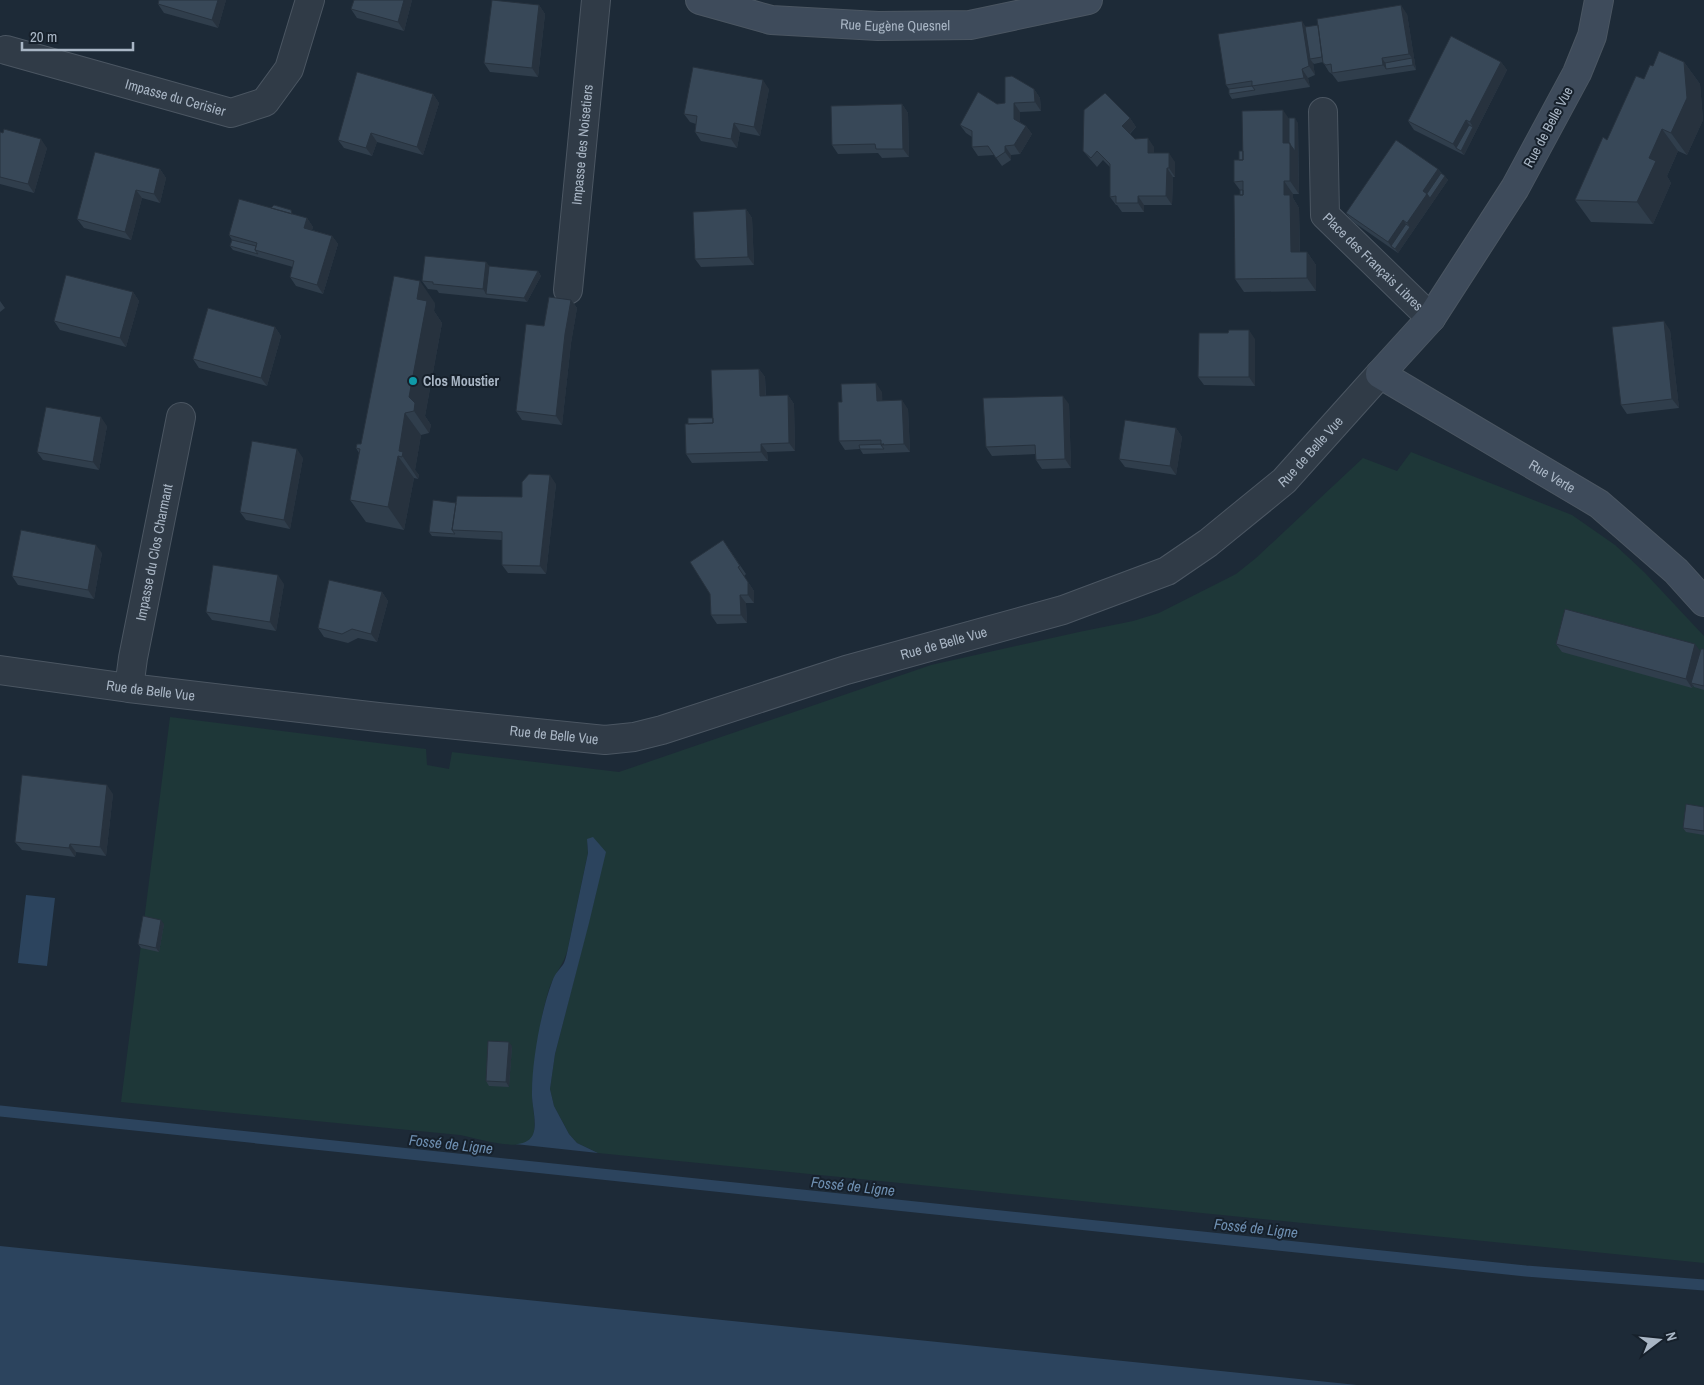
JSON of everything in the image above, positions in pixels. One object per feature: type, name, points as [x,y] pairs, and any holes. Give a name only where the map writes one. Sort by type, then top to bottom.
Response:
[{"type":"street","name":"Impasse du Cerisier","points":[[6,50],[231,113],[265,102],[289,69],[310,0]]},
{"type":"street","name":"Impasse des Noisetiers","points":[[568,290],[596,0]]},
{"type":"street","name":"Rue Eugène Quesnel","points":[[700,0],[771,20],[878,26],[970,25],[1088,0]]},
{"type":"street","name":"Rue de Belle Vue","points":[[0,670],[129,688],[378,717],[605,740],[634,737],[662,730],[846,670],[1063,610],[1167,570],[1208,543],[1248,513],[1284,481],[1431,318],[1515,188],[1577,74],[1592,36],[1599,0]]},
{"type":"street","name":"Place des Français Libres","points":[[1323,112],[1325,215],[1431,318]]},
{"type":"street","name":"Rue Verte","points":[[1380,374],[1599,504],[1676,571],[1704,602]]},
{"type":"street","name":"Impasse du Clos Charmant","points":[[129,688],[133,658],[181,417]]},
{"type":"green space","points":[[1411,452],[1572,515],[1615,545],[1645,573],[1704,636],[1704,1263],[598,1153],[577,1143],[569,1134],[554,1106],[550,1089],[555,1054],[596,893],[587,839],[588,853],[568,948],[549,989],[541,1022],[532,1090],[535,1127],[532,1138],[528,1142],[513,1145],[460,1135],[121,1102],[170,717],[426,749],[427,765],[449,769],[452,752],[619,772],[931,665],[1133,621],[1159,613],[1236,574],[1256,558],[1363,458],[1397,471]]},
{"type":"water","points":[[593,837],[606,852],[555,1054],[550,1089],[554,1106],[569,1134],[577,1143],[598,1153],[515,1144],[525,1142],[531,1138],[534,1132],[532,1080],[541,1021],[552,982],[566,957],[588,853],[587,839]]},
{"type":"water","points":[[26,895],[55,898],[47,966],[18,963]]},
{"type":"water","points":[[0,1246],[1357,1385],[0,1385]]},
{"type":"building","points":[[159,0],[218,0],[212,20],[158,4]]},
{"type":"building","points":[[354,0],[404,0],[398,22],[351,9]]},
{"type":"building","points":[[492,0],[539,5],[532,68],[484,63]]},
{"type":"building","points":[[1401,5],[1409,54],[1382,58],[1383,65],[1332,73],[1331,64],[1326,65],[1323,63],[1317,19]]},
{"type":"building","points":[[1302,21],[1309,66],[1302,69],[1304,78],[1252,86],[1252,81],[1226,85],[1218,34]]},
{"type":"building","points":[[1318,25],[1322,57],[1310,59],[1305,27]]},
{"type":"building","points":[[1451,36],[1501,62],[1470,122],[1466,120],[1453,144],[1408,121]]},
{"type":"building","points":[[1659,51],[1684,62],[1687,98],[1671,133],[1662,129],[1649,158],[1656,161],[1637,202],[1575,200],[1603,137],[1607,140],[1636,76],[1644,79],[1650,65],[1653,66]]},
{"type":"building","points":[[1412,58],[1413,65],[1386,69],[1385,63]]},
{"type":"building","points":[[693,67],[763,80],[754,127],[734,123],[731,139],[695,132],[697,116],[684,114]]},
{"type":"building","points":[[357,72],[433,94],[417,147],[371,133],[366,148],[338,140]]},
{"type":"building","points":[[1012,76],[1034,89],[1035,102],[1014,103],[1014,119],[1026,126],[1014,145],[1005,146],[1005,152],[996,158],[988,146],[972,147],[972,131],[960,125],[978,92],[997,104],[1005,103],[1005,77]]},
{"type":"building","points":[[1252,86],[1255,90],[1229,94],[1229,89]]},
{"type":"building","points":[[1105,93],[1130,118],[1122,126],[1135,139],[1148,138],[1148,153],[1169,153],[1166,196],[1138,196],[1138,203],[1116,203],[1116,196],[1110,197],[1110,164],[1097,151],[1091,158],[1083,151],[1084,110]]},
{"type":"building","points":[[902,104],[903,149],[876,149],[875,144],[832,145],[831,106]]},
{"type":"building","points":[[1283,110],[1283,143],[1290,143],[1290,181],[1284,181],[1284,195],[1290,195],[1291,252],[1307,252],[1307,278],[1235,279],[1234,195],[1243,195],[1243,181],[1234,182],[1234,160],[1243,160],[1242,111]]},
{"type":"building","points":[[1289,118],[1295,118],[1295,151],[1289,143]]},
{"type":"building","points":[[1469,125],[1473,127],[1461,151],[1456,148]]},
{"type":"building","points":[[4,129],[41,139],[28,184],[0,177],[0,132],[3,133]]},
{"type":"building","points":[[1396,140],[1438,169],[1423,191],[1427,194],[1407,223],[1403,220],[1388,242],[1346,213]]},
{"type":"building","points":[[1239,151],[1243,151],[1243,160],[1239,160]]},
{"type":"building","points":[[95,152],[160,169],[154,194],[136,190],[125,232],[77,219]]},
{"type":"building","points":[[1441,173],[1445,176],[1430,198],[1426,195]]},
{"type":"building","points":[[239,199],[307,218],[304,228],[332,236],[317,285],[290,277],[294,261],[255,250],[257,243],[229,235]]},
{"type":"building","points":[[274,205],[291,210],[292,214],[271,208]]},
{"type":"building","points":[[746,209],[748,257],[695,259],[693,212]]},
{"type":"building","points":[[1406,224],[1410,227],[1395,249],[1391,246]]},
{"type":"building","points":[[232,240],[256,246],[255,250],[258,254],[230,246]]},
{"type":"building","points":[[425,256],[486,262],[483,289],[433,284],[433,282],[422,281]]},
{"type":"building","points":[[489,266],[538,271],[524,298],[486,294]]},
{"type":"building","points":[[66,275],[133,292],[120,338],[54,321]]},
{"type":"building","points":[[394,276],[420,281],[417,299],[427,301],[409,397],[415,403],[414,411],[405,413],[399,451],[403,452],[402,457],[398,456],[388,507],[350,500],[360,449],[356,448],[357,444],[361,444]]},
{"type":"building","points":[[549,297],[571,300],[565,334],[556,416],[516,411],[526,324],[544,326]]},
{"type":"building","points":[[208,308],[275,327],[261,378],[193,359]]},
{"type":"building","points":[[1664,321],[1672,399],[1621,405],[1612,327]]},
{"type":"building","points":[[1229,330],[1249,330],[1249,377],[1198,377],[1199,333],[1228,333]]},
{"type":"building","points":[[759,369],[760,396],[788,395],[789,443],[761,444],[761,452],[686,454],[685,424],[713,423],[711,370]]},
{"type":"building","points":[[876,383],[877,401],[902,400],[904,444],[881,445],[881,440],[839,441],[838,402],[842,402],[841,384]]},
{"type":"building","points":[[1063,396],[1065,459],[1036,460],[1035,445],[986,447],[983,398]]},
{"type":"building","points":[[46,407],[101,417],[93,462],[37,452]]},
{"type":"building","points":[[688,418],[713,418],[713,423],[688,424]]},
{"type":"building","points":[[1125,420],[1176,428],[1170,466],[1119,459]]},
{"type":"building","points":[[252,441],[297,449],[284,520],[240,512]]},
{"type":"building","points":[[884,444],[881,445],[884,449],[860,449],[859,445]]},
{"type":"building","points":[[529,474],[550,475],[540,566],[502,565],[502,532],[452,530],[457,496],[522,497],[522,482]]},
{"type":"building","points":[[433,500],[456,503],[452,530],[455,534],[429,532]]},
{"type":"building","points":[[21,530],[96,545],[88,590],[12,576]]},
{"type":"building","points":[[723,540],[748,582],[748,595],[740,595],[741,615],[711,615],[710,594],[690,562]]},
{"type":"building","points":[[213,565],[278,575],[270,622],[206,612]]},
{"type":"building","points":[[329,580],[382,592],[371,634],[352,629],[342,634],[318,628]]},
{"type":"building","points":[[1565,609],[1695,644],[1686,679],[1556,644]]},
{"type":"building","points":[[1701,649],[1704,649],[1704,686],[1691,683]]},
{"type":"building","points":[[22,775],[107,785],[100,847],[70,844],[69,848],[15,842]]},
{"type":"building","points":[[1686,804],[1704,807],[1704,831],[1683,828]]},
{"type":"building","points":[[143,916],[161,920],[156,948],[138,944]]},
{"type":"building","points":[[488,1041],[509,1042],[506,1082],[486,1081]]},
{"type":"waterway","name":"Fossé de Ligne","points":[[0,1111],[1526,1271],[1704,1285]]},
{"type":"place","name":"Clos Moustier","points":[[413,381]]}]
